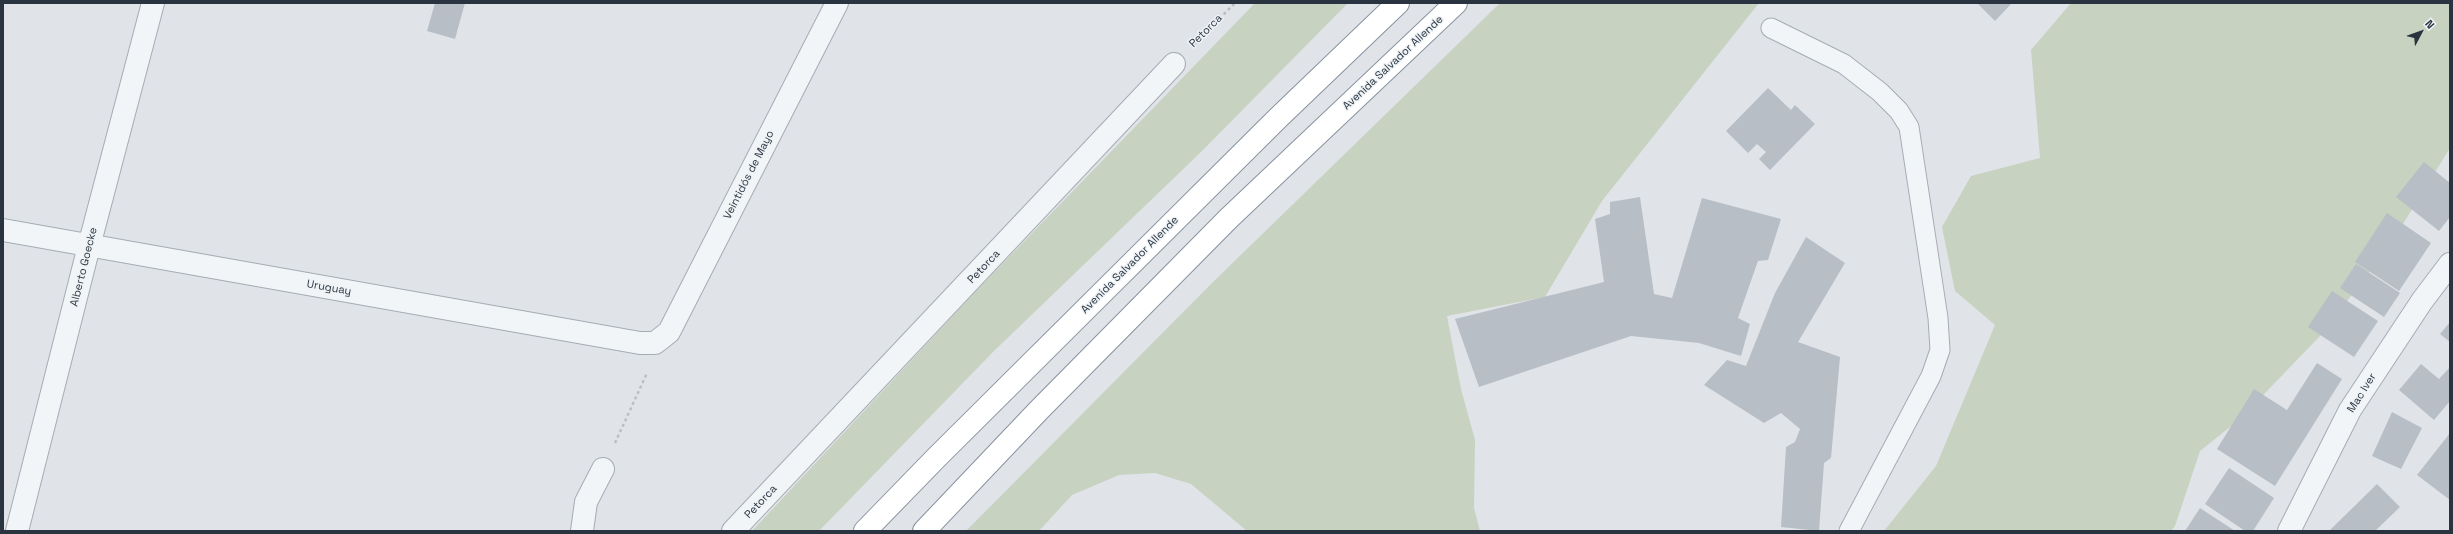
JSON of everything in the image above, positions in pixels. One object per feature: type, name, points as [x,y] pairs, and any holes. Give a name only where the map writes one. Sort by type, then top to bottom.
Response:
[{"type":"highway","name":"Avenida Salvador Allende","points":[[865,531],[936,458],[1280,117],[1398,3]]},
{"type":"highway","name":"Avenida Salvador Allende","points":[[924,531],[1039,410],[1229,218],[1456,3]]},
{"type":"street","name":"Alberto Goecke","points":[[17,531],[89,246],[154,3]]},
{"type":"street","name":"Veintidós de Mayo","points":[[659,341],[669,332],[837,3]]},
{"type":"street","name":"Petorca","points":[[734,531],[1174,64]]},
{"type":"street","name":"Uruguay","points":[[3,230],[640,343],[659,341]]},
{"type":"street","name":"Mac Iver","points":[[2289,531],[2350,410],[2422,301],[2450,264]]},
{"type":"street","points":[[582,531],[586,502],[603,469]]},
{"type":"lane","points":[[1771,28],[1844,64],[1880,92],[1899,111],[1909,127],[1938,318],[1940,350],[1930,376],[1849,531]]},
{"type":"path","name":"Petorca","points":[[1174,64],[1234,3]]},
{"type":"path","points":[[603,469],[659,341]]},
{"type":"green space","points":[[1255,3],[1348,3],[1201,152],[993,352],[819,531],[752,531],[978,289]]},
{"type":"green space","points":[[1500,3],[1759,3],[1602,201],[1545,297],[1447,316],[1461,389],[1475,440],[1474,508],[1480,531],[1247,531],[1191,484],[1155,473],[1119,475],[1072,495],[1039,531],[966,531],[1213,282]]},
{"type":"green space","points":[[2071,3],[2450,3],[2450,148],[2390,245],[2321,335],[2240,419],[2200,451],[2175,526],[2171,531],[1884,531],[1936,466],[1995,325],[1955,291],[1942,227],[1971,176],[2040,158],[2031,50]]},
{"type":"building","points":[[435,3],[465,3],[455,39],[427,31]]},
{"type":"building","points":[[1977,3],[2012,3],[1995,21]]},
{"type":"building","points":[[1768,88],[1791,110],[1795,105],[1815,124],[1770,170],[1759,159],[1766,152],[1757,144],[1748,153],[1726,131]]},
{"type":"building","points":[[2424,162],[2450,183],[2450,217],[2439,231],[2396,197]]},
{"type":"building","points":[[1640,197],[1654,294],[1672,298],[1702,198],[1781,219],[1768,260],[1758,261],[1738,318],[1750,324],[1741,356],[1699,343],[1631,336],[1479,387],[1455,319],[1604,282],[1595,219],[1610,214],[1610,202]]},
{"type":"building","points":[[2387,213],[2431,243],[2399,291],[2355,262]]},
{"type":"building","points":[[1806,237],[1845,263],[1798,342],[1840,357],[1831,458],[1824,463],[1819,531],[1781,527],[1786,447],[1795,442],[1800,429],[1781,413],[1764,423],[1704,385],[1727,360],[1746,366],[1775,293]]},
{"type":"building","points":[[2356,264],[2400,293],[2384,317],[2340,288]]},
{"type":"building","points":[[2332,291],[2378,321],[2354,357],[2308,327]]},
{"type":"building","points":[[2450,322],[2450,342],[2440,334]]},
{"type":"building","points":[[2317,363],[2342,379],[2275,486],[2217,449],[2254,389],[2287,410]]},
{"type":"building","points":[[2421,364],[2439,379],[2450,367],[2450,401],[2434,420],[2399,390]]},
{"type":"building","points":[[2392,412],[2422,428],[2401,469],[2372,456]]},
{"type":"building","points":[[2450,433],[2450,500],[2417,475]]},
{"type":"building","points":[[2229,468],[2274,498],[2253,531],[2245,531],[2205,504]]},
{"type":"building","points":[[2377,484],[2400,507],[2375,531],[2329,531]]},
{"type":"building","points":[[2200,508],[2235,531],[2185,531]]}]
